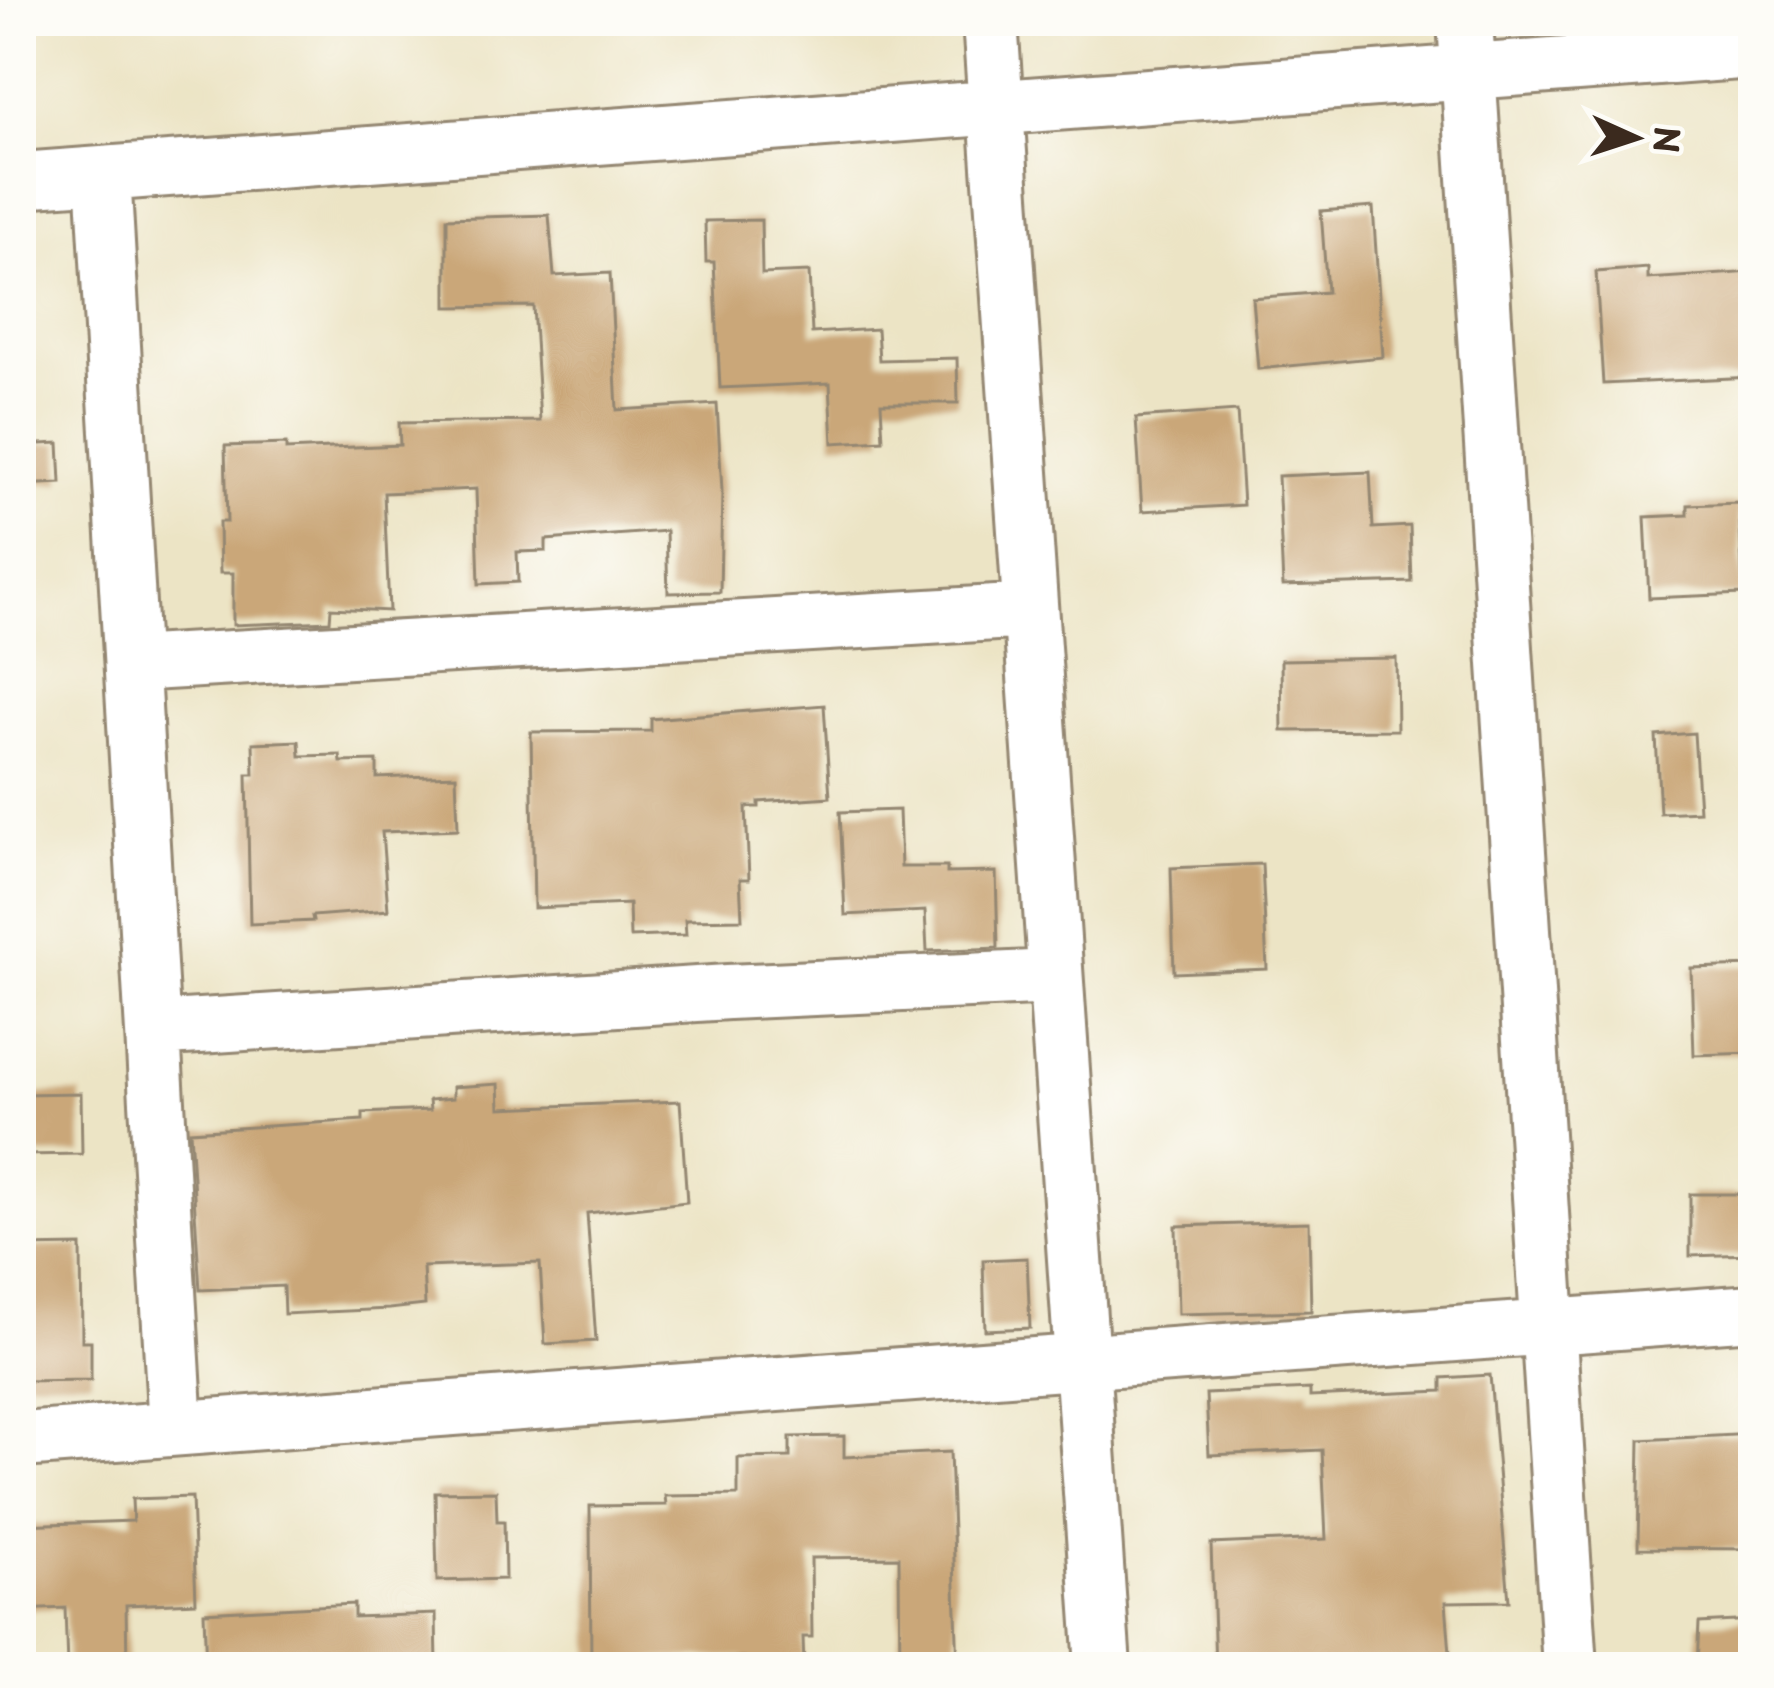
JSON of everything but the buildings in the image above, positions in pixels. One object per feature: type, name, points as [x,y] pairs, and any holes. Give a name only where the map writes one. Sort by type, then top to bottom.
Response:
[{"type":"street","points":[[990,21],[1103,1667]]},
{"type":"street","points":[[1467,46],[1570,1667]]},
{"type":"street","points":[[21,180],[996,107],[1467,46],[1753,51]]},
{"type":"street","points":[[103,174],[176,1428]]},
{"type":"street","points":[[132,664],[1030,611]]},
{"type":"street","points":[[153,1029],[728,992],[1055,977]]},
{"type":"street","points":[[21,1440],[1753,1312]]}]
